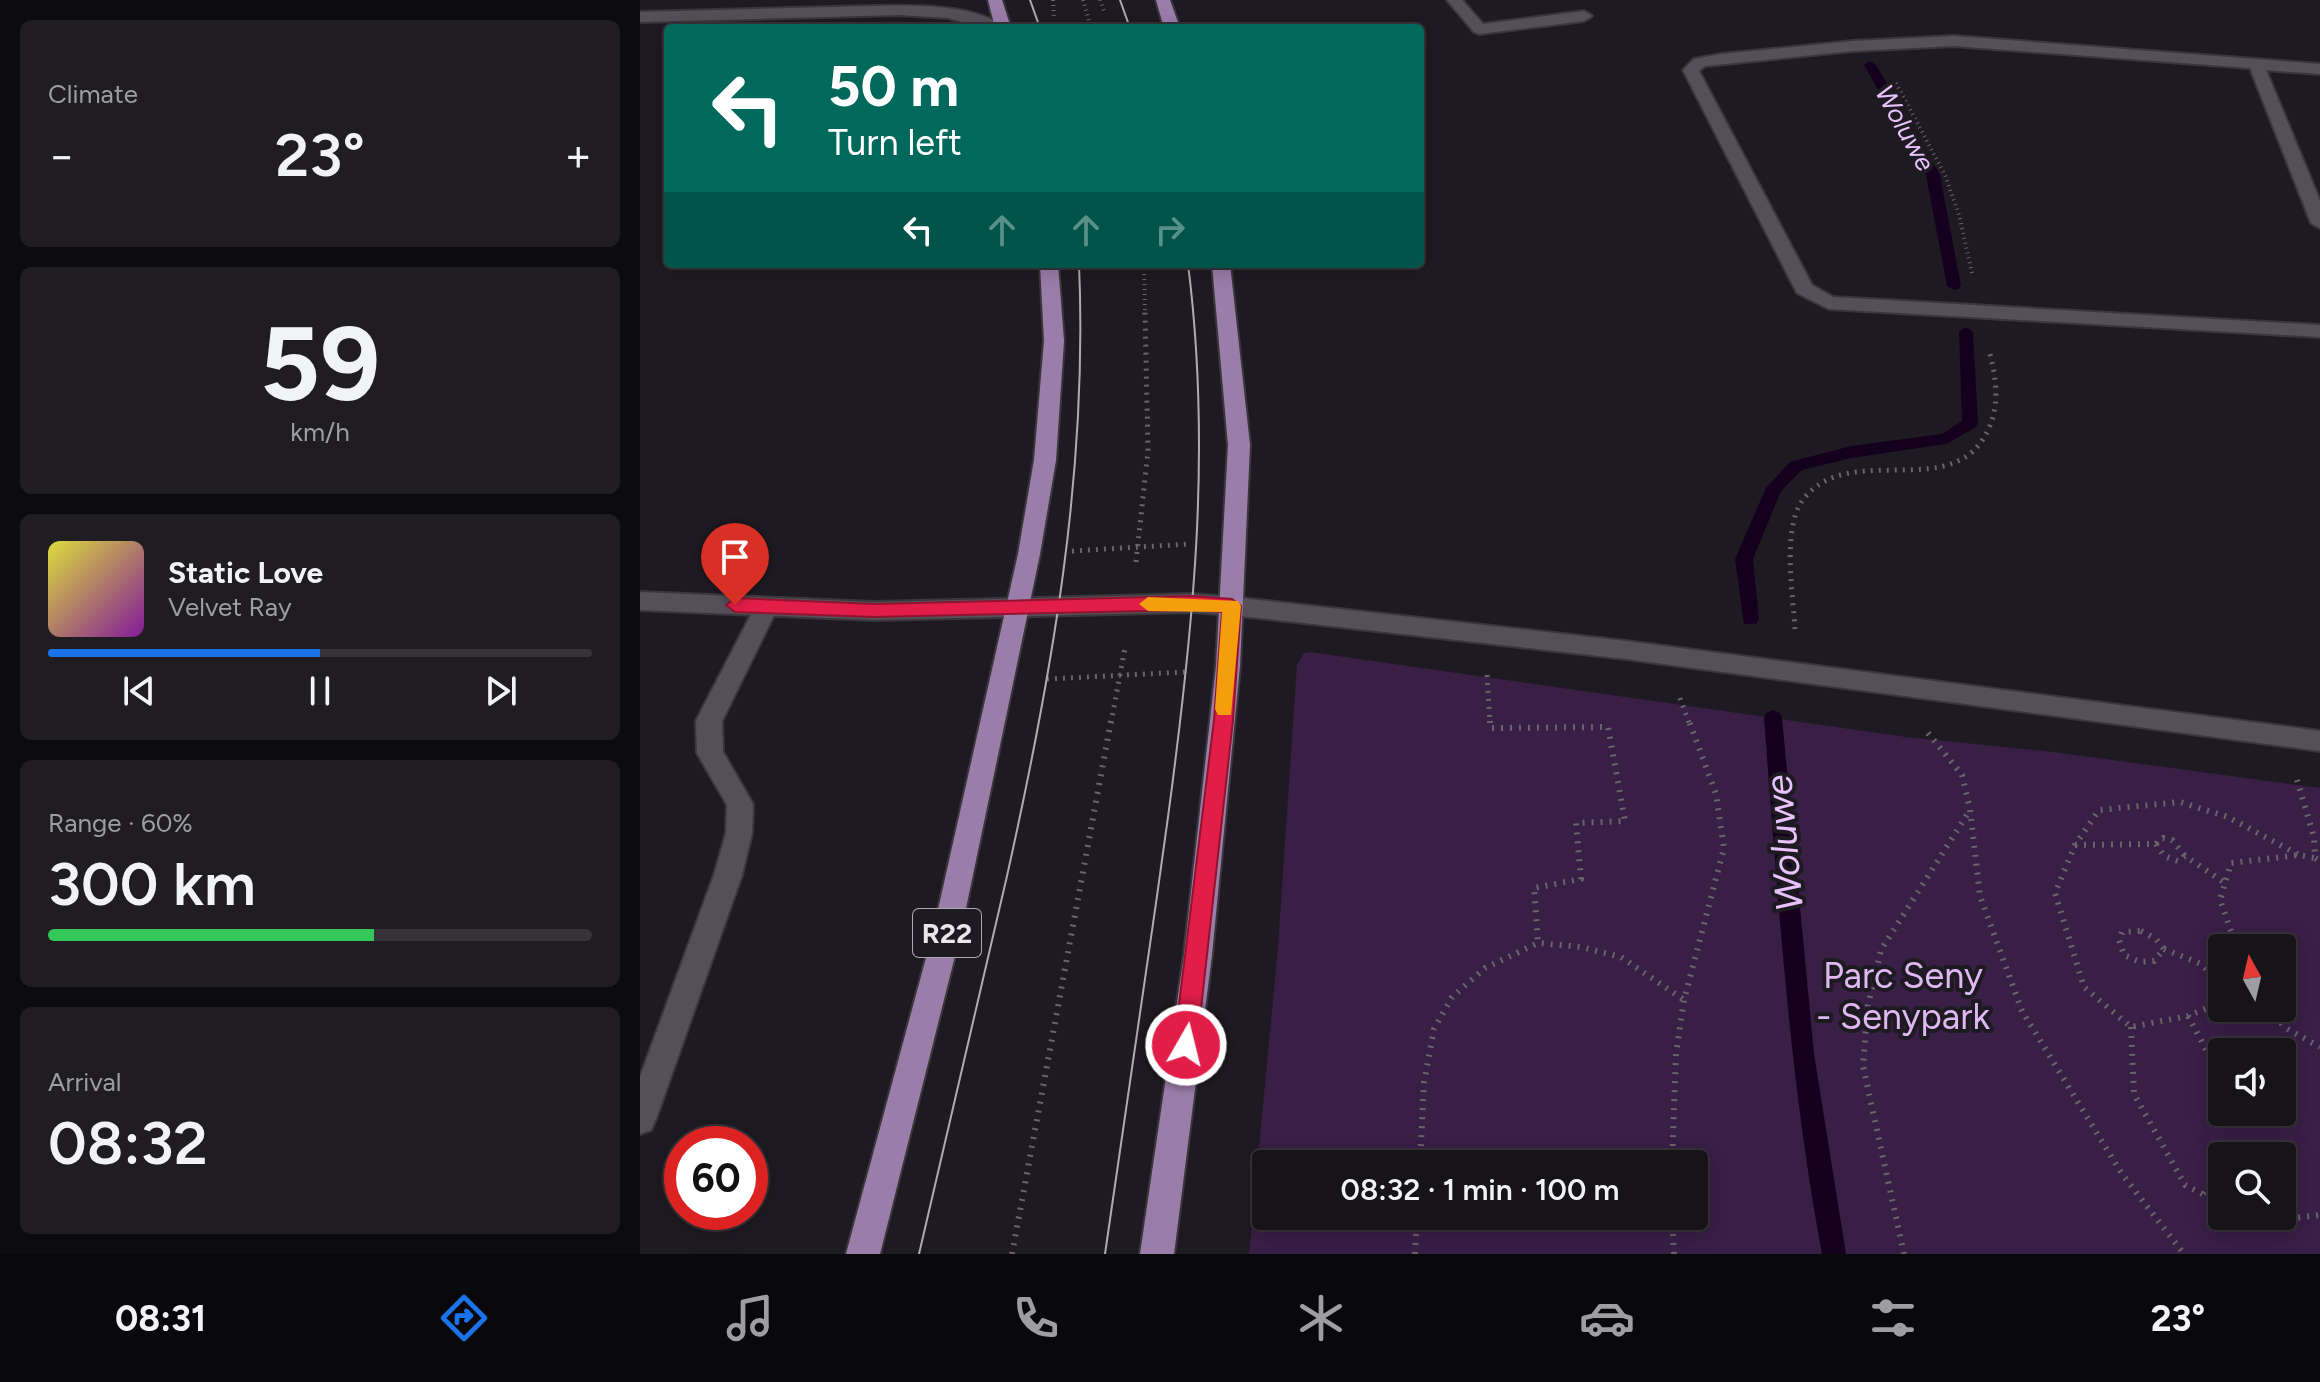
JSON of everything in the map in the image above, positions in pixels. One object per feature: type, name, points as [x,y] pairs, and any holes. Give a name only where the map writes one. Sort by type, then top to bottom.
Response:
[{"type":"main road","points":[[995,0],[999,24]]},
{"type":"main road","points":[[1168,13],[1184,0]]},
{"type":"main road","name":"R22","points":[[863,1254],[947,932],[1029,554],[1045,460],[1054,341],[1049,268]]},
{"type":"main road","points":[[1157,1254],[1198,955],[1232,606],[1239,445],[1221,268]]},
{"type":"street","points":[[1454,0],[1479,29],[1584,16]]},
{"type":"street","points":[[640,17],[800,15],[923,9],[973,17],[990,24]]},
{"type":"street","points":[[2320,69],[1954,41],[1853,46],[1721,59],[1700,62],[1691,70],[1804,289],[1829,303],[2320,331]]},
{"type":"street","points":[[2256,64],[2320,223]]},
{"type":"street","points":[[640,601],[874,611],[1192,603],[1232,606],[1626,650],[2320,741]]},
{"type":"street","points":[[640,1119],[728,875],[739,833],[740,804],[726,774],[710,753],[709,721],[766,607]]},
{"type":"path","points":[[1053,0],[1054,19]]},
{"type":"path","points":[[1083,0],[1090,24]]},
{"type":"path","points":[[1100,0],[1104,11]]},
{"type":"path","points":[[1891,73],[1945,175],[1959,215],[1972,274]]},
{"type":"path","points":[[1012,1254],[1132,605],[1148,451],[1144,268]]},
{"type":"path","points":[[1795,636],[1793,526],[1805,497],[1824,483],[1852,474],[1937,467],[1970,460],[1987,442],[1999,386],[1989,348]]},
{"type":"path","points":[[1029,554],[1235,540]]},
{"type":"path","points":[[1002,682],[1228,666]]},
{"type":"path","points":[[1486,666],[1490,728],[1608,727],[1625,821],[1576,823],[1581,879],[1534,888],[1538,943]]},
{"type":"path","points":[[1922,690],[1926,731],[1962,775],[1970,809],[1980,896],[2022,1011],[2122,1174],[2184,1254]]},
{"type":"path","points":[[1673,1150],[1676,1054],[1684,1000],[1724,848],[1716,794],[1678,694],[1692,696]]},
{"type":"path","points":[[2208,1196],[2185,1185],[2134,1094],[2131,1027],[2084,987],[2055,893],[2075,845],[2099,810],[2180,802],[2228,817],[2299,855],[2318,860],[2297,780]]},
{"type":"path","points":[[1904,1254],[1863,1066],[1868,1005],[1881,950],[1970,809]]},
{"type":"path","points":[[2075,845],[2156,844],[2163,838],[2172,840],[2182,848],[2185,856],[2225,883]]},
{"type":"path","points":[[2156,844],[2169,859],[2178,861],[2185,856]]},
{"type":"path","points":[[2232,934],[2220,900],[2231,863],[2299,855]]},
{"type":"path","points":[[2164,949],[2154,961],[2140,962],[2124,955],[2119,940],[2122,932],[2141,931],[2156,939],[2164,949],[2201,964],[2208,971]]},
{"type":"path","points":[[1421,1150],[1424,1083],[1434,1029],[1452,997],[1485,968],[1538,943],[1581,947],[1621,957],[1684,1000]]},
{"type":"path","points":[[2131,1027],[2188,1016],[2208,1008]]},
{"type":"path","points":[[2188,1016],[2208,1053]]},
{"type":"path","points":[[2281,1022],[2320,1047]]},
{"type":"path","points":[[2204,1194],[2208,1188]]},
{"type":"path","points":[[2296,1218],[2320,1215]]},
{"type":"path","points":[[1415,1254],[1416,1230]]},
{"type":"path","points":[[1673,1230],[1674,1254]]},
{"type":"green space","name":"Parc Seny - Senypark","points":[[1310,652],[1906,737],[2053,752],[2320,788],[2320,1254],[1249,1254],[1252,1222],[1252,1230],[1708,1230],[1708,1150],[1259,1150],[1278,947],[1297,664],[1304,653]]},
{"type":"waterway","name":"Woluwe","points":[[1870,65],[1933,175],[1954,286]]},
{"type":"waterway","name":"Woluwe","points":[[1750,619],[1744,559],[1774,488],[1796,466],[1851,452],[1946,439],[1970,423],[1966,332]]},
{"type":"waterway","name":"Woluwe","points":[[1773,718],[1803,1054],[1821,1188],[1834,1254]]},
{"type":"tram line","points":[[1030,0],[1039,24]]},
{"type":"tram line","points":[[1120,0],[1129,24]]},
{"type":"tram line","points":[[919,1254],[1007,876],[1052,648],[1072,496],[1078,419],[1079,268]]},
{"type":"tram line","points":[[1105,1254],[1168,817],[1192,610],[1199,404],[1188,268]]},
{"type":"slow traffic","points":[[1148,604],[1232,606],[1224,709]]},
{"type":"route","points":[[735,605],[874,611],[1192,603],[1232,606],[1223,720],[1186,1045]]}]
